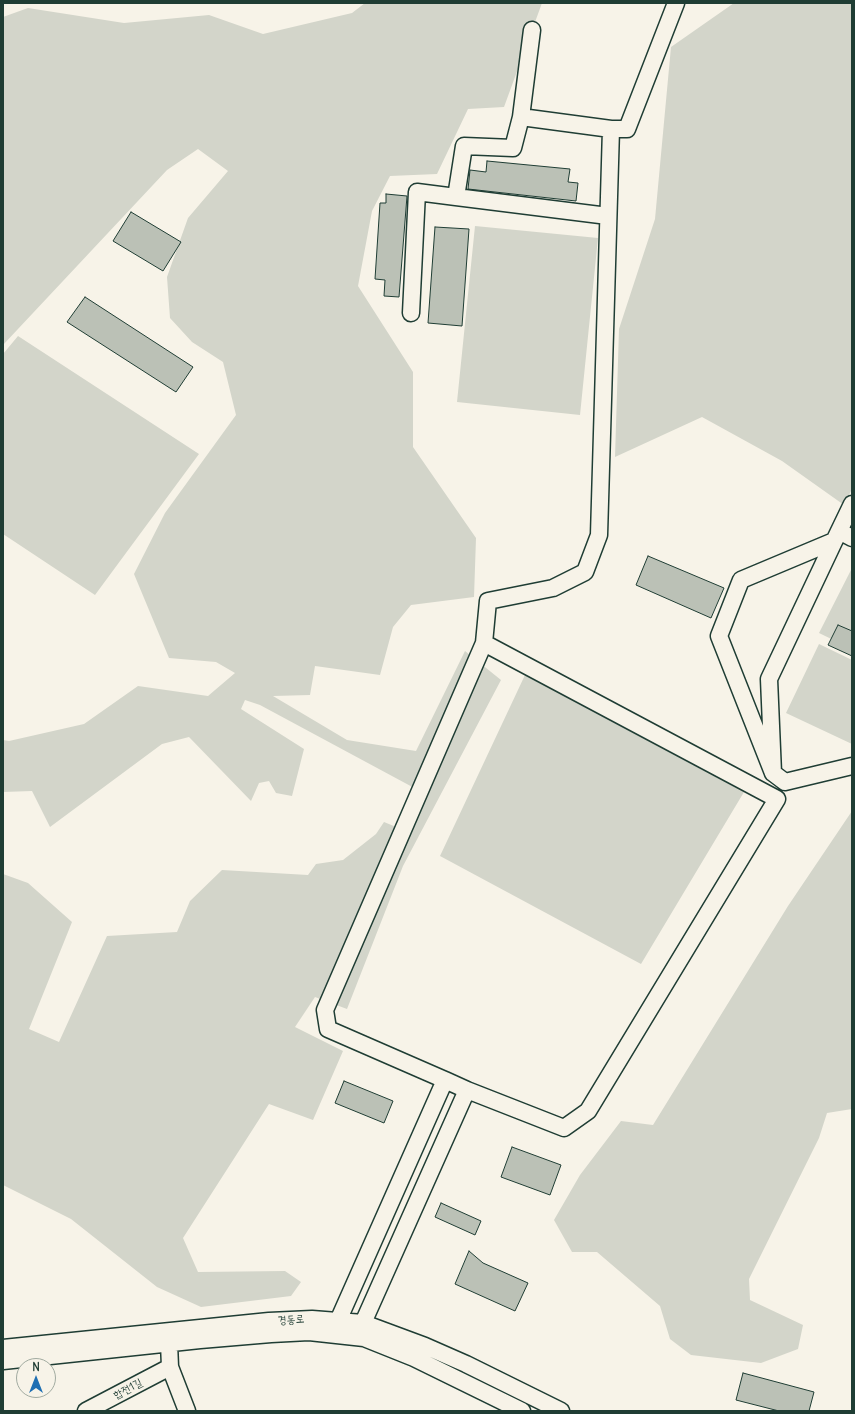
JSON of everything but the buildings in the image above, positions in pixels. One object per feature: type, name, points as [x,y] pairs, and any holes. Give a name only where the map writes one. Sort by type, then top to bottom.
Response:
[{"type":"street","points":[[522,117],[611,129],[628,129],[676,3]]},
{"type":"street","points":[[456,197],[464,146],[513,148],[522,117],[532,30]]},
{"type":"street","points":[[611,129],[599,535],[585,572],[552,588],[488,601],[484,643],[325,1010],[328,1029],[467,1090],[564,1128],[588,1111],[777,799],[779,777],[769,679],[842,537],[852,504]]},
{"type":"street","points":[[411,313],[417,192],[608,216]]},
{"type":"street","points":[[779,777],[718,636],[741,580],[842,537]]},
{"type":"street","points":[[484,643],[777,799]]},
{"type":"street","points":[[779,777],[852,766]]},
{"type":"street","points":[[338,1321],[445,1080]]},
{"type":"street","points":[[363,1323],[467,1090]]},
{"type":"street","name":"경동로","points":[[3,1348],[269,1321],[312,1319],[363,1323],[426,1346],[561,1411]]},
{"type":"street","name":"경동로","points":[[3,1361],[169,1343],[309,1332],[364,1338],[414,1358],[522,1411]]},
{"type":"street","points":[[169,1343],[170,1367],[187,1411]]},
{"type":"street","name":"합전1길","points":[[86,1411],[170,1367]]},
{"type":"shaded area","points":[[365,3],[542,3],[504,107],[468,109],[437,174],[390,176],[372,211],[358,286],[413,372],[413,447],[476,538],[474,597],[411,605],[393,627],[380,675],[315,666],[310,695],[273,696],[347,740],[416,751],[465,651],[501,680],[403,866],[347,1009],[315,997],[295,1027],[343,1051],[313,1120],[269,1104],[183,1238],[198,1272],[285,1271],[301,1282],[291,1296],[201,1307],[157,1287],[71,1219],[3,1185],[3,874],[28,883],[72,922],[29,1029],[59,1042],[107,936],[177,932],[190,901],[222,870],[308,875],[316,864],[343,860],[376,834],[384,822],[401,829],[418,790],[260,705],[245,700],[241,709],[304,749],[292,796],[276,793],[269,781],[259,783],[251,801],[189,737],[162,744],[50,827],[32,791],[3,792],[3,740],[9,741],[84,724],[138,686],[208,696],[235,673],[216,662],[169,658],[134,574],[165,513],[236,415],[223,362],[192,342],[170,318],[167,277],[188,218],[228,171],[198,149],[167,170],[3,345],[3,17],[28,8],[124,23],[209,15],[263,34],[352,13]]},
{"type":"shaded area","points":[[734,3],[852,3],[852,489],[844,505],[782,461],[702,417],[615,457],[619,329],[655,219],[671,47]]},
{"type":"shaded area","points":[[475,226],[598,238],[580,415],[457,402]]},
{"type":"shaded area","points":[[18,336],[199,454],[95,595],[3,534],[3,354]]},
{"type":"shaded area","points":[[852,568],[852,649],[819,633]]},
{"type":"shaded area","points":[[819,644],[852,660],[852,744],[786,713]]},
{"type":"shaded area","points":[[525,675],[744,792],[641,964],[440,856]]},
{"type":"shaded area","points":[[852,811],[852,1109],[827,1113],[819,1138],[749,1279],[750,1300],[803,1325],[798,1349],[761,1363],[691,1355],[670,1339],[660,1306],[597,1252],[572,1252],[554,1220],[580,1175],[621,1121],[653,1125],[788,906]]}]
